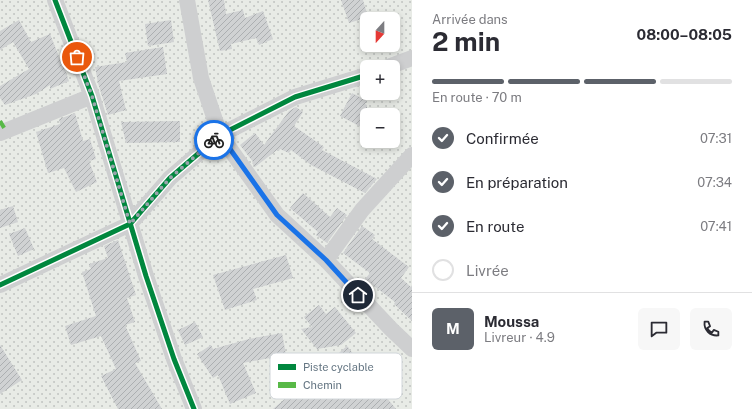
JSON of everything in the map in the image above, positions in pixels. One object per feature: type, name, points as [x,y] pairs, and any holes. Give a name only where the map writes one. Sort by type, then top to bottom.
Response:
[{"type":"street","points":[[55,0],[92,96],[156,306],[174,359],[194,409]]},
{"type":"street","points":[[187,0],[201,78],[220,135],[277,215],[326,260],[391,329],[412,349]]},
{"type":"street","points":[[400,62],[412,58]]},
{"type":"street","points":[[0,285],[130,224],[170,178],[220,135],[295,97],[360,77]]},
{"type":"street","points":[[0,133],[92,96]]},
{"type":"street","points":[[326,260],[362,210],[412,155]]},
{"type":"shaded area","points":[[0,0],[412,0],[412,409],[0,409]]},
{"type":"building","points":[[208,0],[224,0],[226,14],[243,10],[245,18],[263,11],[273,39],[259,45],[256,38],[231,44],[232,49],[220,51]]},
{"type":"building","points":[[341,0],[363,0],[367,12],[360,12],[360,20],[349,23]]},
{"type":"building","points":[[19,20],[31,42],[50,34],[69,81],[50,89],[50,85],[36,94],[5,105],[0,98],[0,86],[29,69],[13,42],[0,50],[0,31]]},
{"type":"building","points":[[171,20],[174,42],[148,46],[145,24]]},
{"type":"building","points":[[163,47],[167,74],[119,81],[126,110],[108,115],[98,83],[95,67],[127,62],[125,53]]},
{"type":"building","points":[[352,93],[360,97],[360,100],[367,101],[365,104],[367,105],[367,108],[360,108],[360,126],[340,116]]},
{"type":"building","points":[[296,107],[303,112],[294,126],[324,147],[322,150],[377,179],[365,193],[311,165],[291,150],[289,153],[280,149],[279,151],[277,150],[255,167],[240,145],[255,133],[264,145],[289,111]]},
{"type":"building","points":[[75,113],[83,141],[90,139],[96,159],[89,161],[97,182],[76,192],[64,168],[48,173],[36,132],[60,124],[59,119]]},
{"type":"building","points":[[180,121],[180,142],[126,143],[121,122]]},
{"type":"building","points":[[303,193],[330,217],[337,208],[347,215],[327,243],[316,235],[318,232],[290,208]]},
{"type":"building","points":[[13,206],[18,222],[0,228],[0,210]]},
{"type":"building","points":[[362,226],[375,235],[372,239],[409,267],[401,278],[411,287],[412,285],[412,321],[394,304],[395,302],[365,279],[370,273],[343,253]]},
{"type":"building","points":[[25,228],[34,249],[18,256],[9,234]]},
{"type":"building","points":[[118,240],[136,295],[127,298],[135,322],[125,325],[141,361],[135,363],[162,409],[118,409],[101,376],[116,369],[101,336],[71,345],[65,326],[96,316],[82,272],[91,269],[89,264],[108,258],[104,246]]},
{"type":"building","points":[[286,255],[293,278],[253,289],[257,300],[225,310],[213,275]]},
{"type":"building","points":[[319,305],[326,314],[335,307],[356,333],[341,345],[317,349],[301,329],[312,327],[304,317]]},
{"type":"building","points":[[195,322],[203,337],[185,345],[178,330]]},
{"type":"building","points":[[282,333],[286,353],[270,353],[270,358],[243,363],[256,393],[230,404],[218,375],[213,378],[197,354],[211,345],[213,349],[249,339]]},
{"type":"building","points":[[0,345],[22,380],[0,394]]},
{"type":"building","points":[[347,346],[352,353],[339,353]]},
{"type":"building","points":[[285,399],[388,399],[396,409],[273,409]]},
{"type":"marked path","points":[[0,121],[6,131]]},
{"type":"cycle path","points":[[55,0],[92,96],[146,276],[174,359],[194,409]]},
{"type":"cycle path","points":[[0,285],[130,224],[170,178],[220,135],[295,97],[360,77]]},
{"type":"way so far","points":[[77,57],[92,96],[130,224],[170,178],[214,140]]},
{"type":"route","points":[[214,140],[220,135],[277,215],[326,260],[358,295]]}]
